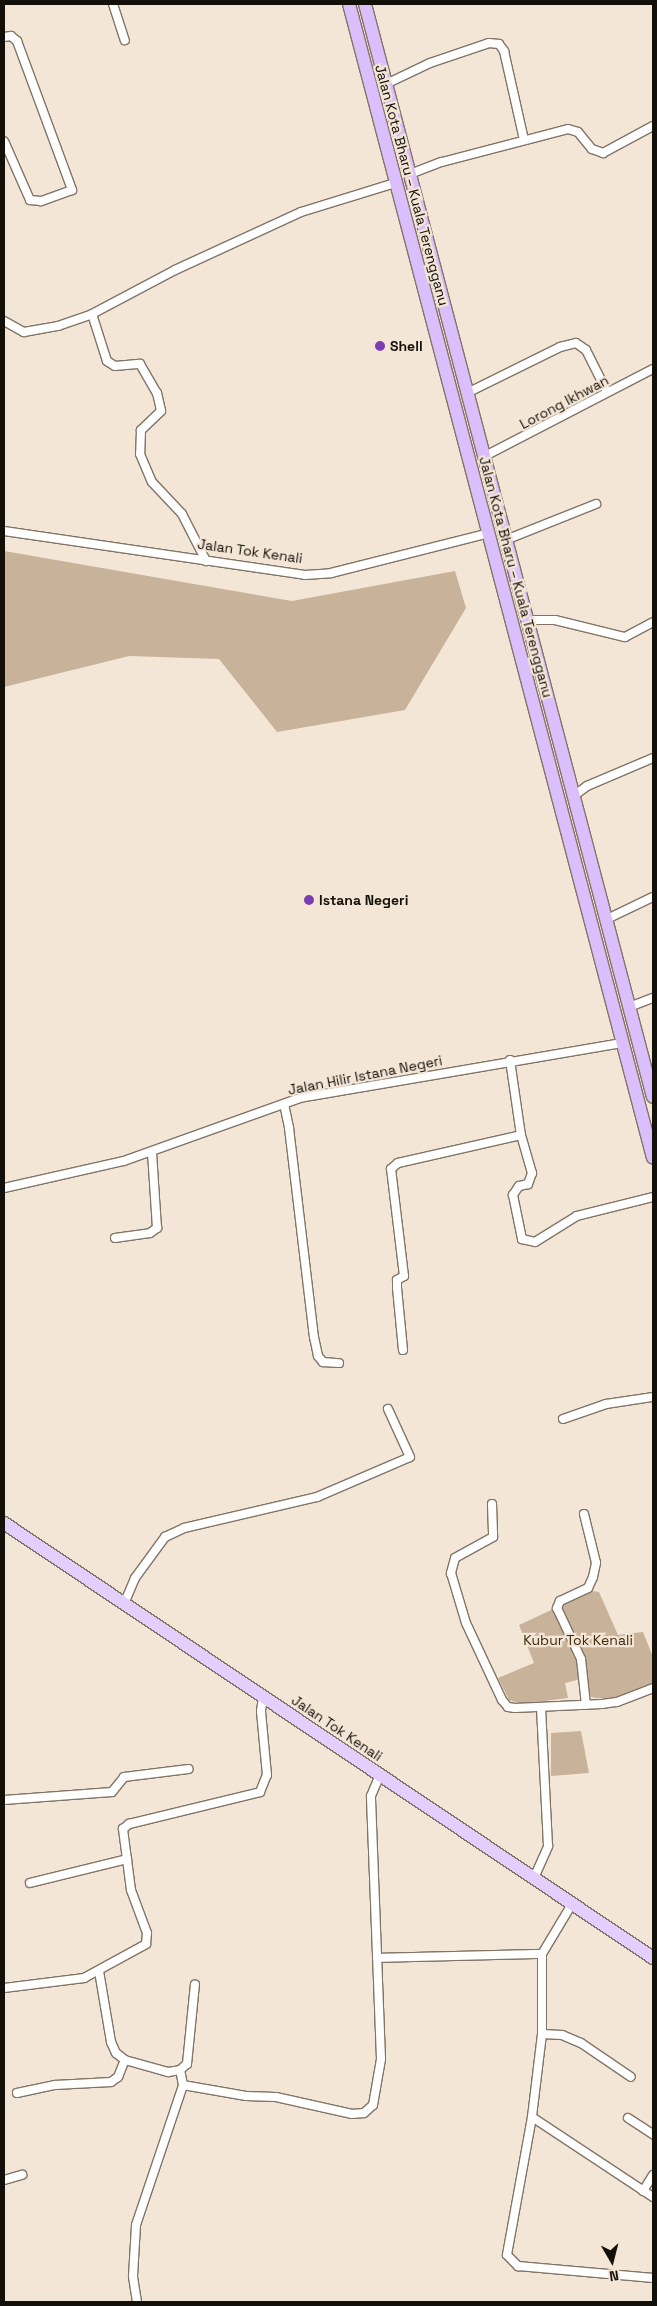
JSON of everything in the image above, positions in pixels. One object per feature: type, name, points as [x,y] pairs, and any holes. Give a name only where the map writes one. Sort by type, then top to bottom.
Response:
[{"type":"highway","name":"Jalan Kota Bharu – Kuala Terengganu","points":[[349,4],[653,1158]]},
{"type":"highway","name":"Jalan Kota Bharu – Kuala Terengganu","points":[[364,4],[487,459],[653,1096]]},
{"type":"highway","points":[[471,466],[477,460],[487,459]]},
{"type":"main road","name":"Jalan Tok Kenali","points":[[4,1523],[653,1958]]},
{"type":"street","points":[[113,4],[125,40]]},
{"type":"street","points":[[4,37],[11,36],[18,41],[72,190],[41,201],[30,200],[4,141]]},
{"type":"street","points":[[386,84],[430,62],[489,43],[499,44],[504,51],[524,140]]},
{"type":"street","points":[[410,174],[442,162],[568,129],[578,132],[592,149],[603,153],[653,126]]},
{"type":"street","points":[[4,321],[31,332],[92,314],[175,270],[301,212],[395,183]]},
{"type":"street","points":[[92,314],[107,361],[115,366],[140,364],[157,393],[161,411],[141,430],[140,454],[152,482],[182,514],[206,561]]},
{"type":"street","points":[[469,392],[560,347],[576,343],[586,350],[607,392]]},
{"type":"street","name":"Lorong Ikhwan","points":[[487,459],[607,392],[653,369]]},
{"type":"street","points":[[508,539],[596,504]]},
{"type":"street","name":"Jalan Tok Kenali","points":[[4,531],[305,574],[331,573],[489,533]]},
{"type":"street","points":[[529,620],[555,620],[625,636],[653,622]]},
{"type":"street","points":[[549,758],[564,755]]},
{"type":"street","points":[[575,795],[588,786],[653,758]]},
{"type":"street","points":[[607,919],[653,897]]},
{"type":"street","points":[[629,1007],[653,998]]},
{"type":"street","name":"Jalan Hilir Istana Negeri","points":[[4,1188],[152,1153],[300,1098],[510,1060],[622,1043]]},
{"type":"street","points":[[510,1060],[521,1135],[531,1163],[532,1179],[515,1190],[513,1195],[518,1232],[528,1243],[536,1242],[578,1216],[653,1197]]},
{"type":"street","points":[[284,1104],[318,1356],[323,1362],[339,1362]]},
{"type":"street","points":[[403,1350],[397,1280],[404,1276],[391,1168],[398,1163],[521,1135]]},
{"type":"street","points":[[115,1238],[150,1233],[157,1228],[152,1153]]},
{"type":"street","points":[[563,1419],[606,1404],[653,1397]]},
{"type":"street","points":[[124,1604],[135,1578],[165,1536],[184,1528],[317,1497],[410,1457],[388,1410]]},
{"type":"street","points":[[492,1504],[493,1537],[454,1558],[451,1572],[466,1623],[502,1700],[508,1707],[586,1705],[617,1702],[653,1688]]},
{"type":"street","points":[[584,1514],[596,1562],[593,1577],[588,1588],[560,1601],[557,1608],[581,1659],[586,1705]]},
{"type":"street","points":[[4,1988],[78,1979],[99,1971],[143,1947],[148,1941],[132,1896],[123,1831],[127,1825],[254,1795],[264,1788],[267,1775],[261,1711],[263,1697]]},
{"type":"street","points":[[534,1878],[548,1846],[541,1707]]},
{"type":"street","points":[[4,1800],[112,1792],[124,1777],[189,1769]]},
{"type":"street","points":[[183,2086],[227,2094],[276,2096],[352,2114],[369,2110],[376,2098],[381,2060],[371,1796],[380,1775]]},
{"type":"street","points":[[30,1883],[127,1859]]},
{"type":"street","points":[[572,1904],[542,1954],[542,2034],[532,2117],[507,2250],[509,2260],[518,2266],[653,2278]]},
{"type":"street","points":[[377,1958],[542,1954]]},
{"type":"street","points":[[99,1971],[111,2042],[125,2060],[168,2072],[180,2070],[188,2059],[195,1984]]},
{"type":"street","points":[[542,2034],[559,2034],[581,2043],[631,2077]]},
{"type":"street","points":[[17,2093],[55,2086],[111,2082],[118,2077],[125,2060]]},
{"type":"street","points":[[137,2302],[133,2276],[136,2225],[183,2086],[180,2070]]},
{"type":"street","points":[[532,2117],[653,2197]]},
{"type":"street","points":[[628,2118],[653,2134]]},
{"type":"street","points":[[4,2180],[22,2175]]},
{"type":"street","points":[[643,2191],[653,2175]]},
{"type":"green space","points":[[4,551],[292,601],[455,571],[466,608],[405,710],[277,732],[219,659],[129,656],[4,687]]},
{"type":"green space","name":"Kubur Tok Kenali","points":[[592,1591],[599,1592],[618,1635],[643,1632],[653,1657],[653,1684],[617,1698],[595,1698],[589,1696],[581,1679],[565,1683],[568,1698],[522,1704],[509,1700],[498,1678],[534,1663],[519,1625]]},
{"type":"green space","points":[[581,1731],[589,1773],[551,1776],[551,1733]]},
{"type":"place","name":"Shell","points":[[380,346]]},
{"type":"place","name":"Istana Negeri","points":[[309,900]]}]
